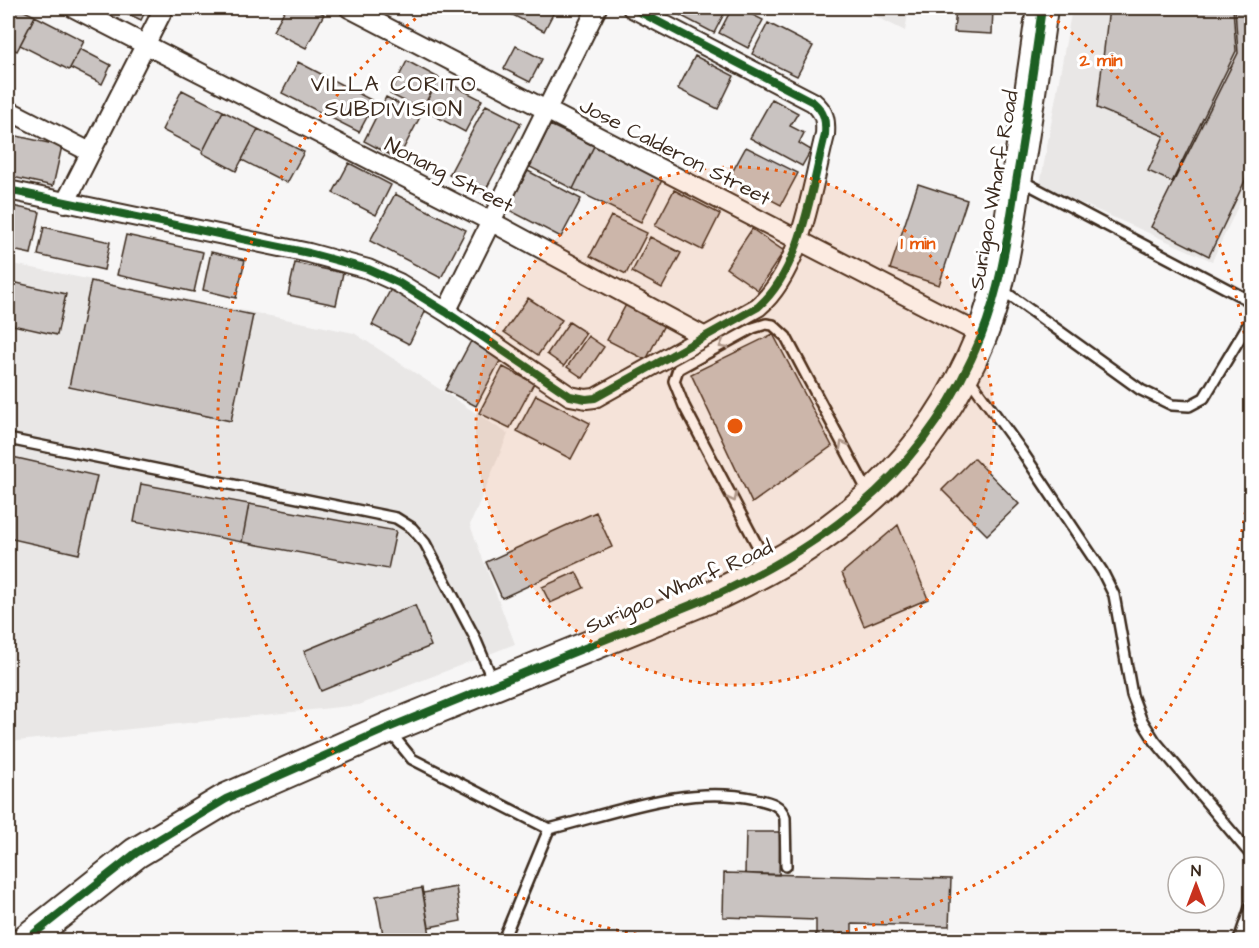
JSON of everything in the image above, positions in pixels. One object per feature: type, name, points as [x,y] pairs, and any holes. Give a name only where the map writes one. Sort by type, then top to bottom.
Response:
[{"type":"main road","name":"Surigao Wharf Road","points":[[26,940],[136,853],[181,824],[272,778],[770,570],[849,517],[923,440],[964,373],[982,335],[1006,248],[1042,8]]},
{"type":"street","name":"Nonang Street","points":[[74,8],[490,221],[705,337]]},
{"type":"street","points":[[65,203],[164,8]]},
{"type":"street","name":"Jose Calderon Street","points":[[349,8],[544,111],[982,335]]},
{"type":"street","points":[[446,312],[597,8]]},
{"type":"street","points":[[8,190],[338,259],[399,283],[570,396],[578,399],[595,398],[705,337],[758,306],[772,295],[783,279],[798,241],[825,135],[826,122],[822,110],[813,102],[632,8]]},
{"type":"street","points":[[8,110],[90,152]]},
{"type":"lane","points":[[1017,178],[1251,302]]},
{"type":"lane","points":[[997,286],[1141,390],[1172,405],[1189,406],[1204,398],[1251,318]]},
{"type":"lane","points":[[770,570],[684,406],[674,381],[678,369],[753,328],[766,324],[779,329],[803,366],[870,496]]},
{"type":"lane","points":[[964,373],[1021,450],[1102,571],[1114,595],[1132,695],[1141,719],[1155,741],[1251,856]]},
{"type":"lane","points":[[8,439],[396,518],[412,528],[425,543],[474,636],[495,686]]},
{"type":"lane","points":[[388,728],[412,759],[549,828],[682,796],[709,793],[734,795],[771,803],[783,811],[786,866]]},
{"type":"lane","points":[[503,940],[549,828]]},
{"type":"lane","points":[[1239,940],[1251,902]]},
{"type":"shaded area","points":[[859,8],[924,8],[923,14],[908,14],[905,31]]},
{"type":"shaded area","points":[[1072,8],[1251,8],[1251,179],[1212,261],[1040,185]]},
{"type":"shaded area","points":[[8,263],[354,333],[508,434],[470,525],[515,644],[359,705],[8,742]]},
{"type":"building","points":[[8,8],[18,8],[35,16],[17,51],[8,47]]},
{"type":"building","points":[[116,8],[147,8],[141,20]]},
{"type":"building","points":[[286,8],[312,8],[324,14],[306,48],[273,31]]},
{"type":"building","points":[[499,8],[556,8],[544,31]]},
{"type":"building","points":[[674,8],[727,8],[714,33],[672,11]]},
{"type":"building","points":[[732,8],[739,8],[763,20],[748,48],[719,33]]},
{"type":"building","points":[[956,8],[993,8],[992,34],[954,32]]},
{"type":"building","points":[[1109,8],[1233,8],[1236,51],[1172,182],[1148,171],[1164,136],[1097,108]]},
{"type":"building","points":[[1235,8],[1252,8],[1252,72],[1247,82],[1252,166],[1209,256],[1151,227],[1238,53]]},
{"type":"building","points":[[35,16],[84,41],[69,70],[20,45]]},
{"type":"building","points":[[768,23],[813,46],[797,76],[752,54]]},
{"type":"building","points":[[516,46],[542,59],[530,82],[504,69]]},
{"type":"building","points":[[80,49],[111,65],[102,84],[70,68]]},
{"type":"building","points":[[695,56],[734,76],[718,109],[678,89]]},
{"type":"building","points":[[407,61],[439,78],[422,110],[390,94]]},
{"type":"building","points":[[298,62],[375,102],[359,132],[282,93]]},
{"type":"building","points":[[439,78],[482,100],[465,132],[422,109]]},
{"type":"building","points":[[182,90],[223,111],[203,151],[162,130]]},
{"type":"building","points":[[386,97],[421,115],[398,159],[364,141]]},
{"type":"building","points":[[772,99],[798,113],[790,126],[804,133],[799,143],[811,150],[802,166],[750,138]]},
{"type":"building","points":[[486,105],[521,123],[484,193],[449,175]]},
{"type":"building","points":[[223,111],[258,129],[236,171],[202,153]]},
{"type":"building","points":[[550,125],[594,146],[573,189],[530,167]]},
{"type":"building","points":[[258,129],[304,152],[287,183],[242,160]]},
{"type":"building","points":[[8,134],[62,146],[53,186],[8,176]]},
{"type":"building","points":[[594,146],[662,180],[641,222],[573,189]]},
{"type":"building","points":[[746,147],[798,173],[781,205],[729,178]]},
{"type":"building","points":[[349,163],[391,185],[376,215],[333,193]]},
{"type":"building","points":[[528,171],[581,199],[561,237],[507,209]]},
{"type":"building","points":[[918,184],[967,200],[939,285],[890,269]]},
{"type":"building","points":[[674,190],[720,214],[702,250],[655,226]]},
{"type":"building","points":[[395,194],[466,230],[441,278],[370,241]]},
{"type":"building","points":[[8,205],[40,212],[31,254],[8,249]]},
{"type":"building","points":[[611,216],[647,233],[626,274],[590,256]]},
{"type":"building","points":[[44,227],[110,242],[104,270],[38,255]]},
{"type":"building","points":[[752,229],[784,251],[758,290],[726,268]]},
{"type":"building","points":[[126,235],[203,252],[194,292],[117,275]]},
{"type":"building","points":[[650,237],[681,253],[662,288],[632,272]]},
{"type":"building","points":[[211,252],[245,260],[236,298],[203,290]]},
{"type":"building","points":[[295,263],[343,273],[336,305],[288,295]]},
{"type":"building","points":[[8,281],[66,294],[57,335],[8,324]]},
{"type":"building","points":[[91,281],[253,315],[231,421],[69,387]]},
{"type":"building","points":[[393,285],[429,304],[409,344],[372,325]]},
{"type":"building","points":[[528,298],[562,320],[538,355],[504,332]]},
{"type":"building","points":[[628,301],[666,321],[646,360],[607,340]]},
{"type":"building","points":[[569,322],[586,333],[564,366],[547,354]]},
{"type":"building","points":[[773,334],[832,446],[752,503],[691,374]]},
{"type":"building","points":[[588,336],[604,347],[583,378],[567,367]]},
{"type":"building","points":[[471,341],[502,357],[476,406],[445,390]]},
{"type":"building","points":[[503,367],[534,383],[510,428],[479,413]]},
{"type":"building","points":[[536,395],[590,423],[571,459],[517,431]]},
{"type":"building","points":[[8,456],[97,476],[79,554],[8,538]]},
{"type":"building","points":[[974,458],[1019,504],[987,535],[942,490]]},
{"type":"building","points":[[141,484],[249,504],[242,542],[134,522]]},
{"type":"building","points":[[249,504],[396,531],[388,569],[242,542]]},
{"type":"building","points":[[596,512],[612,547],[502,598],[486,562]]},
{"type":"building","points":[[898,525],[928,599],[864,626],[842,573]]},
{"type":"building","points":[[576,572],[584,588],[550,603],[542,587]]},
{"type":"building","points":[[415,605],[431,646],[321,691],[304,651]]},
{"type":"building","points":[[746,832],[780,832],[779,875],[745,874]]},
{"type":"building","points":[[724,873],[951,879],[949,926],[852,924],[852,940],[816,940],[816,920],[723,917]]},
{"type":"building","points":[[456,887],[461,921],[429,927],[423,893]]},
{"type":"building","points":[[422,888],[430,935],[384,940],[376,896]]},
{"type":"cycle path","points":[[8,190],[309,253],[368,269],[399,283],[446,312],[570,396],[595,398],[758,307],[773,291],[785,272],[803,227],[825,135],[824,117],[813,102],[632,8]]},
{"type":"cycle path","points":[[26,940],[136,853],[226,799],[388,728],[720,593],[764,571],[804,547],[842,521],[876,491],[908,459],[936,422],[960,382],[988,318],[1007,241],[1042,8]]},
{"type":"district","name":"VILLA CORITO SUBDIVISION","points":[[394,96]]}]
